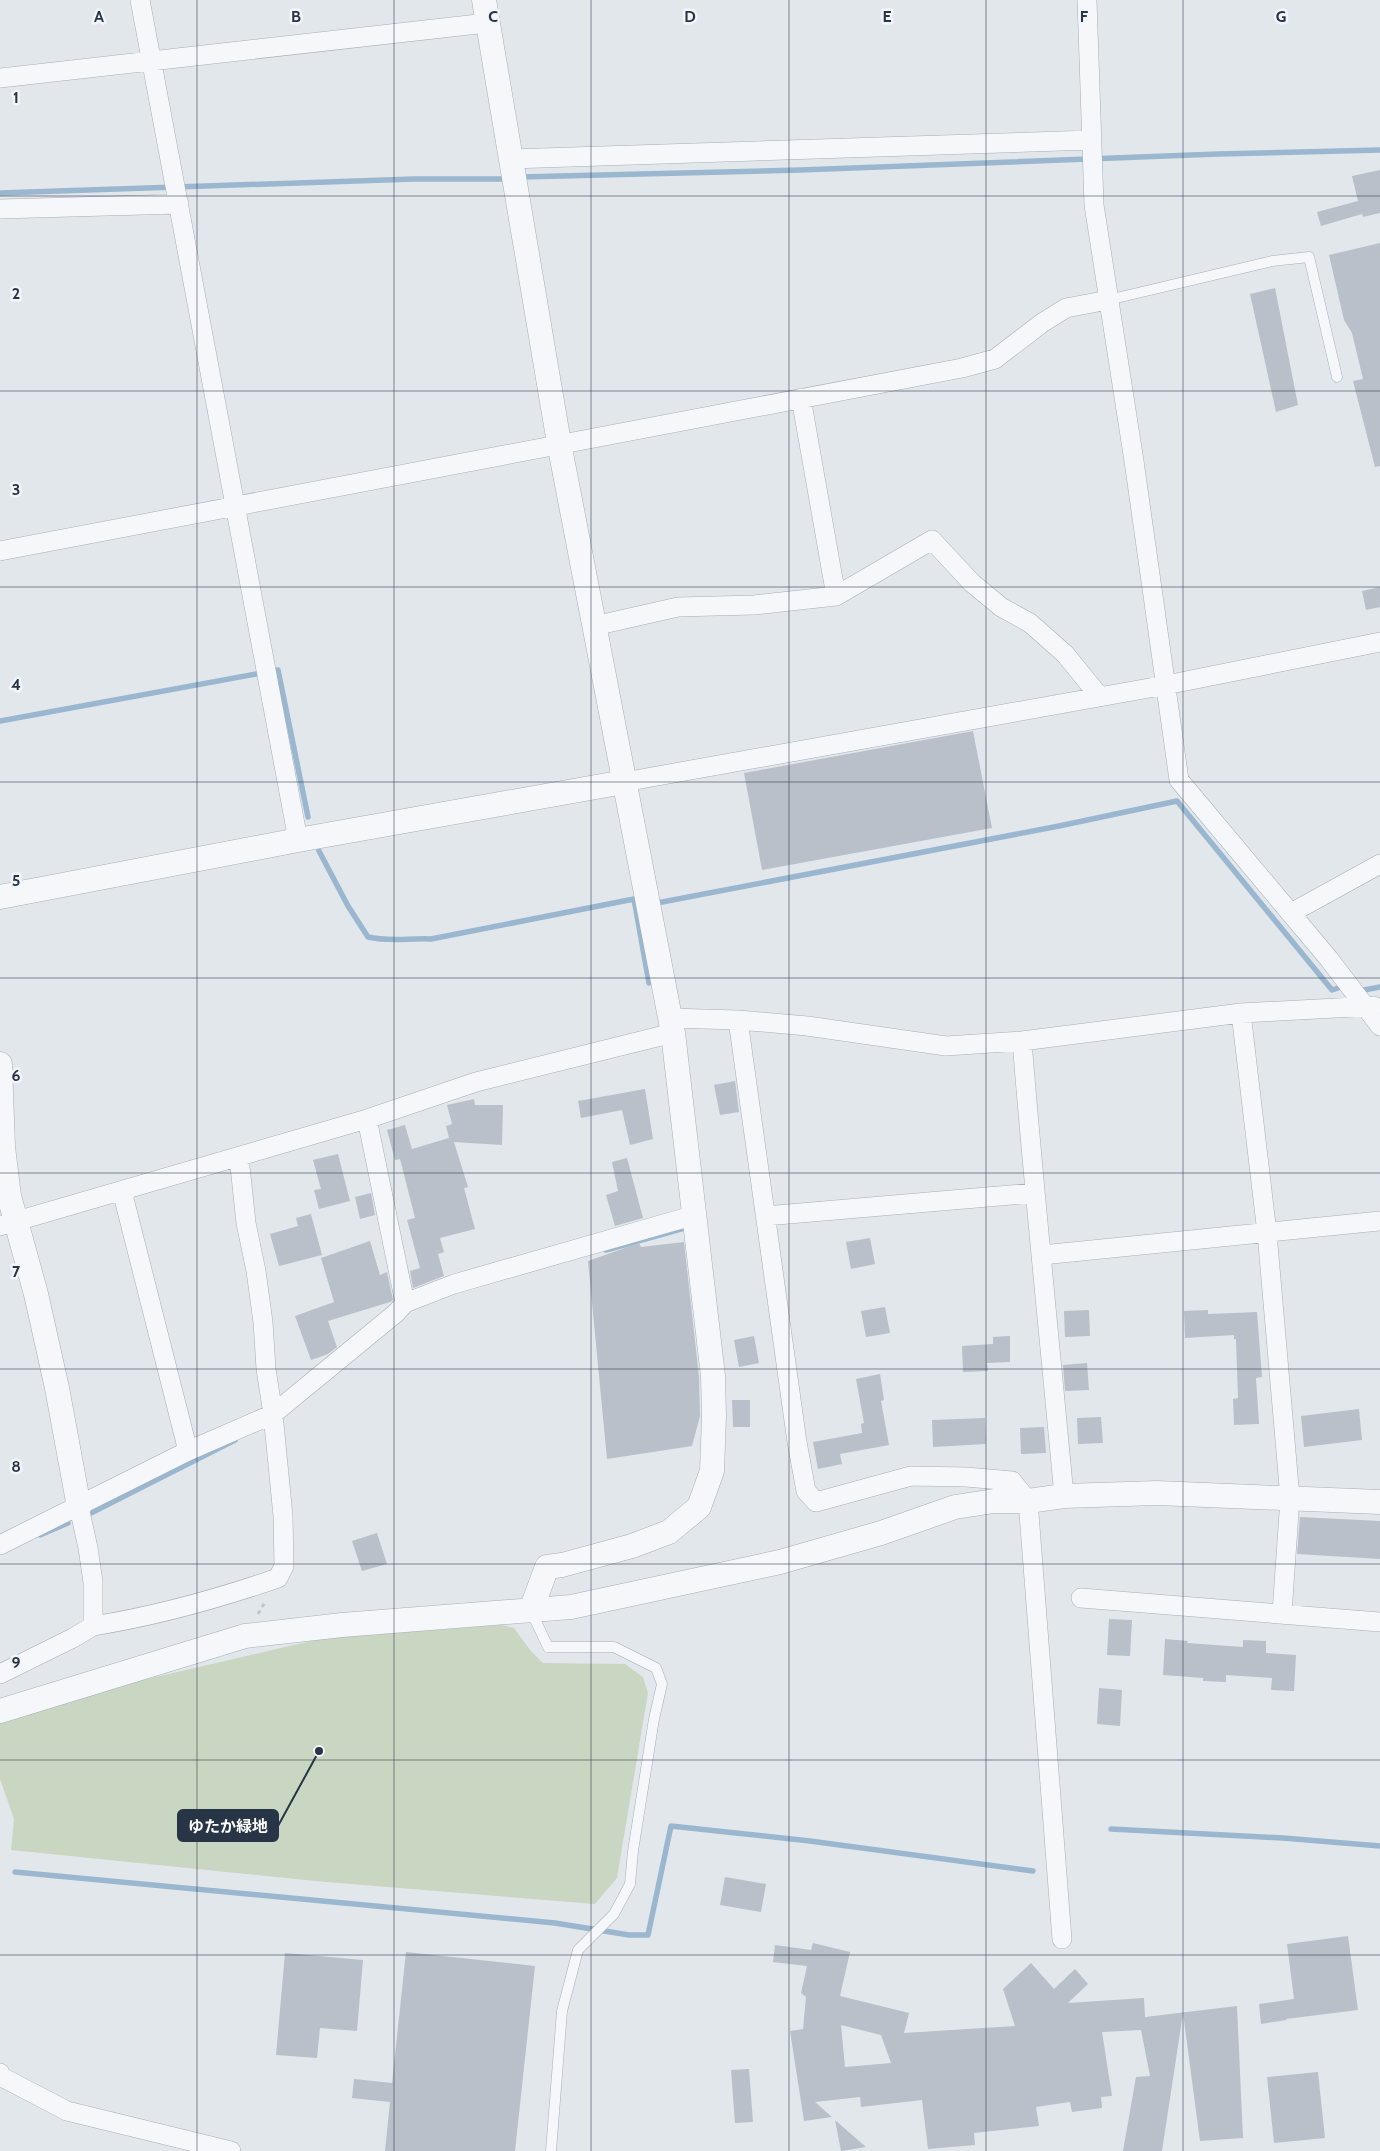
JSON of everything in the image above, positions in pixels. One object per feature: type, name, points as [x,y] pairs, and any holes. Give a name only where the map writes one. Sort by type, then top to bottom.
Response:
[{"type":"street","points":[[140,0],[298,840]]},
{"type":"street","points":[[484,0],[558,444],[671,1025],[688,1217],[709,1342],[714,1416],[712,1471],[699,1507],[669,1532],[662,1535],[632,1546],[562,1565],[547,1567],[531,1610]]},
{"type":"street","points":[[1087,0],[1094,204],[1134,461],[1179,780],[1329,959],[1372,1006],[1380,1026]]},
{"type":"street","points":[[0,78],[487,23]]},
{"type":"street","points":[[511,163],[1092,143]]},
{"type":"street","points":[[0,209],[179,202]]},
{"type":"street","points":[[0,550],[962,368],[995,359],[1042,322],[1066,308],[1108,300]]},
{"type":"street","points":[[801,398],[836,596]]},
{"type":"street","points":[[594,626],[678,607],[754,605],[836,596],[932,540],[972,583],[1001,607],[1030,624],[1066,654],[1100,697]]},
{"type":"street","points":[[0,897],[298,840],[1166,685],[1380,642]]},
{"type":"street","points":[[1291,913],[1380,864]]},
{"type":"street","points":[[8,1224],[367,1119],[476,1082],[671,1025],[738,1020],[807,1026],[946,1046],[1022,1040],[1241,1013],[1372,1006]]},
{"type":"street","points":[[1241,1013],[1266,1234],[1290,1498],[1282,1613]]},
{"type":"street","points":[[738,1020],[806,1491],[816,1502],[910,1476],[966,1476],[1012,1481],[1028,1501],[1062,1939]]},
{"type":"street","points":[[1022,1040],[1034,1193],[1042,1255],[1064,1496]]},
{"type":"street","points":[[0,1064],[3,1147],[9,1196],[8,1224],[36,1294],[57,1388],[88,1548],[93,1582],[93,1626]]},
{"type":"street","points":[[367,1119],[405,1303]]},
{"type":"street","points":[[0,1674],[93,1626],[134,1620],[178,1609],[278,1578],[284,1566],[285,1541],[266,1369],[263,1322],[256,1272],[246,1224],[239,1157]]},
{"type":"street","points":[[122,1191],[188,1452]]},
{"type":"street","points":[[765,1216],[1034,1193]]},
{"type":"street","points":[[0,1545],[188,1452],[273,1419],[396,1313],[405,1303],[454,1284],[688,1217]]},
{"type":"street","points":[[1042,1255],[1266,1234],[1380,1221]]},
{"type":"street","points":[[0,1711],[245,1636],[342,1625],[571,1607],[780,1562],[881,1533],[955,1507],[994,1501],[1028,1501],[1064,1496],[1157,1493],[1380,1502]]},
{"type":"street","points":[[1081,1598],[1380,1622]]},
{"type":"street","points":[[0,2073],[0,2076],[67,2110],[231,2151]]},
{"type":"lane","points":[[1108,300],[1272,261],[1309,257],[1337,377]]},
{"type":"lane","points":[[531,1610],[548,1647],[614,1648],[656,1668],[662,1684],[654,1719],[633,1852],[630,1884],[614,1914],[578,1950],[562,2011],[551,2151]]},
{"type":"path","points":[[245,1636],[278,1578]]},
{"type":"green space","points":[[502,1625],[514,1628],[530,1650],[543,1663],[625,1664],[643,1677],[648,1693],[617,1878],[595,1904],[326,1882],[11,1850],[14,1819],[0,1779],[0,1722],[138,1681],[324,1638]]},
{"type":"building","points":[[1380,170],[1380,213],[1363,217],[1362,214],[1321,226],[1317,212],[1358,201],[1352,176]]},
{"type":"building","points":[[1380,243],[1380,466],[1375,467],[1353,381],[1363,379],[1352,333],[1344,320],[1329,255]]},
{"type":"building","points":[[1275,288],[1298,405],[1276,412],[1250,294]]},
{"type":"building","points":[[1380,587],[1380,607],[1366,610],[1362,591]]},
{"type":"building","points":[[973,731],[992,828],[762,870],[744,773]]},
{"type":"building","points":[[735,1081],[739,1112],[720,1115],[714,1085]]},
{"type":"building","points":[[645,1089],[653,1139],[630,1145],[622,1110],[581,1118],[578,1101]]},
{"type":"building","points":[[474,1099],[475,1105],[503,1105],[502,1145],[454,1142],[468,1187],[464,1188],[475,1229],[440,1238],[444,1252],[438,1254],[444,1276],[413,1288],[410,1271],[420,1268],[407,1220],[415,1218],[400,1159],[395,1160],[387,1130],[405,1125],[412,1149],[449,1138],[446,1126],[452,1124],[447,1105]]},
{"type":"building","points":[[338,1154],[350,1201],[319,1209],[314,1190],[321,1189],[313,1160]]},
{"type":"building","points":[[627,1158],[643,1218],[615,1226],[606,1195],[618,1191],[612,1162]]},
{"type":"building","points":[[371,1193],[375,1215],[360,1219],[355,1197]]},
{"type":"building","points":[[311,1214],[322,1255],[279,1266],[270,1234],[298,1226],[296,1218]]},
{"type":"building","points":[[870,1238],[875,1264],[851,1269],[846,1242]]},
{"type":"building","points":[[370,1241],[380,1275],[387,1272],[393,1300],[328,1321],[337,1347],[328,1354],[311,1360],[295,1316],[334,1302],[321,1258]]},
{"type":"building","points":[[684,1242],[699,1377],[700,1416],[692,1446],[607,1459],[588,1261],[639,1243],[641,1247]]},
{"type":"building","points":[[885,1307],[890,1333],[866,1337],[861,1311]]},
{"type":"building","points":[[1089,1310],[1090,1336],[1065,1337],[1064,1311]]},
{"type":"building","points":[[1208,1310],[1208,1314],[1257,1312],[1262,1377],[1256,1378],[1259,1424],[1234,1425],[1233,1399],[1238,1398],[1236,1339],[1234,1339],[1234,1335],[1185,1338],[1184,1311]]},
{"type":"building","points":[[754,1336],[759,1363],[739,1367],[734,1340]]},
{"type":"building","points":[[1010,1336],[1010,1362],[987,1363],[988,1371],[963,1372],[962,1346],[993,1344],[993,1337]]},
{"type":"building","points":[[1087,1363],[1089,1390],[1065,1391],[1063,1365]]},
{"type":"building","points":[[880,1374],[884,1400],[881,1401],[889,1445],[840,1454],[842,1464],[818,1469],[813,1442],[862,1433],[861,1424],[864,1423],[856,1379]]},
{"type":"building","points":[[732,1400],[750,1400],[750,1427],[733,1427]]},
{"type":"building","points":[[1359,1409],[1362,1440],[1304,1447],[1301,1416]]},
{"type":"building","points":[[1101,1417],[1103,1443],[1078,1444],[1077,1418]]},
{"type":"building","points":[[985,1418],[986,1444],[933,1447],[932,1420]]},
{"type":"building","points":[[1044,1427],[1046,1453],[1021,1454],[1020,1428]]},
{"type":"building","points":[[1300,1517],[1380,1521],[1380,1559],[1297,1554]]},
{"type":"building","points":[[377,1533],[387,1564],[362,1571],[352,1541]]},
{"type":"building","points":[[1109,1619],[1132,1620],[1130,1656],[1107,1655]]},
{"type":"building","points":[[1165,1639],[1188,1641],[1187,1643],[1243,1647],[1243,1640],[1266,1641],[1266,1653],[1296,1655],[1294,1691],[1271,1690],[1272,1678],[1226,1675],[1226,1682],[1203,1681],[1203,1678],[1163,1675]]},
{"type":"building","points":[[1099,1688],[1122,1690],[1120,1726],[1097,1724]]},
{"type":"building","points":[[725,1877],[766,1884],[761,1912],[720,1905]]},
{"type":"building","points":[[1348,1936],[1358,2010],[1261,2024],[1259,2004],[1294,1999],[1287,1944]]},
{"type":"building","points":[[813,1943],[850,1952],[840,1996],[909,2013],[904,2033],[1015,2026],[1003,1989],[1031,1963],[1054,1989],[1075,1969],[1088,1984],[1068,2003],[1144,1998],[1145,2017],[1237,2006],[1243,2138],[1200,2141],[1183,2013],[1162,2151],[1123,2151],[1136,2077],[1150,2076],[1141,2030],[1102,2032],[1112,2096],[1101,2097],[1102,2108],[1072,2112],[1070,2102],[1036,2107],[1039,2126],[974,2133],[975,2145],[928,2149],[922,2100],[861,2107],[860,2097],[815,2102],[832,2117],[804,2121],[790,2031],[803,2029],[806,1997],[801,1993],[807,1966],[773,1962],[775,1945],[811,1950]],"holes":[[[841,2025],[881,2035],[891,2063],[845,2067]]]},
{"type":"building","points":[[406,1952],[535,1966],[515,2151],[385,2151],[390,2102],[352,2098],[354,2079],[392,2083]]},
{"type":"building","points":[[285,1953],[363,1960],[357,2031],[320,2028],[317,2058],[276,2055]]},
{"type":"building","points":[[749,2069],[753,2122],[735,2123],[731,2070]]},
{"type":"building","points":[[1318,2072],[1325,2138],[1274,2143],[1267,2077]]},
{"type":"building","points":[[835,2120],[866,2147],[841,2151]]},
{"type":"waterway","points":[[520,177],[800,170],[1218,154],[1380,150]]},
{"type":"waterway","points":[[0,193],[414,179],[509,179]]},
{"type":"waterway","points":[[0,721],[278,670],[308,817]]},
{"type":"waterway","points":[[657,903],[1059,826],[1177,801],[1332,990],[1338,988]]},
{"type":"waterway","points":[[319,851],[348,906],[368,937],[392,940],[431,939],[634,899],[649,983]]},
{"type":"waterway","points":[[1364,990],[1380,987]]},
{"type":"waterway","points":[[606,1250],[688,1227]]},
{"type":"waterway","points":[[91,1513],[235,1440]]},
{"type":"waterway","points":[[40,1535],[68,1523]]},
{"type":"waterway","points":[[15,1872],[555,1923],[629,1935],[648,1935],[671,1826],[810,1841],[1033,1871]]},
{"type":"waterway","points":[[1111,1829],[1283,1838],[1380,1846]]},
{"type":"place","name":"ゆたか緑地","points":[[319,1751]]}]
